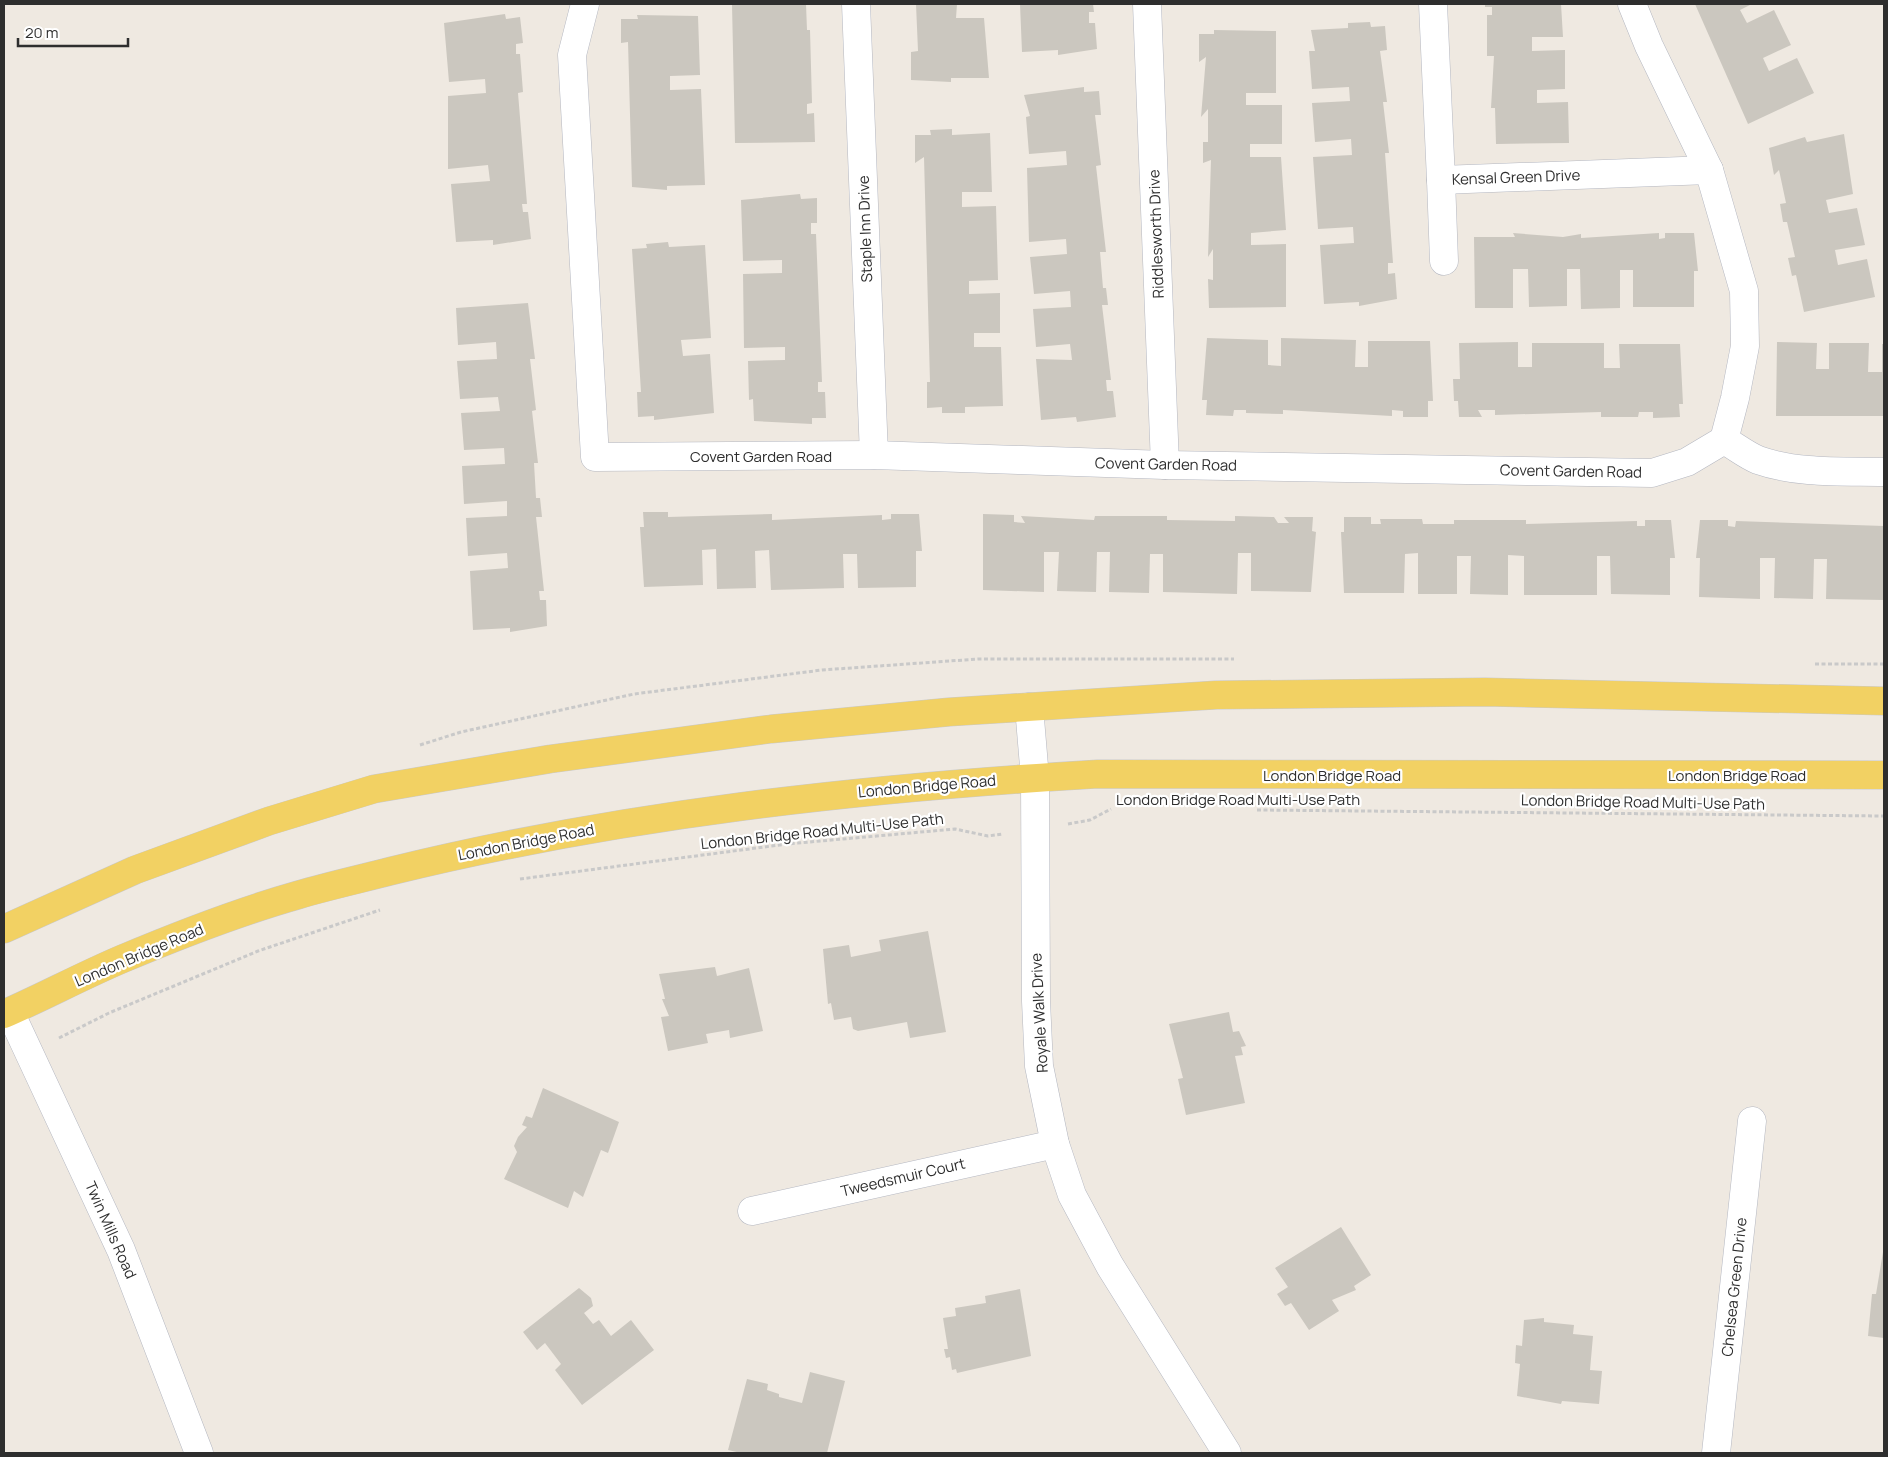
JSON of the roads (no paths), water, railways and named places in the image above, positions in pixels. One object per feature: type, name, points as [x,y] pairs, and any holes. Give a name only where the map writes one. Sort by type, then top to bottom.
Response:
[{"type":"main road","points":[[4,929],[144,867],[269,821],[374,789],[550,759],[771,730],[949,712],[1216,696],[1485,692],[1884,701]]},
{"type":"main road","name":"London Bridge Road","points":[[7,1013],[121,960],[247,911],[298,894],[460,854],[608,826],[796,799],[985,781],[1098,774],[1884,775]]},
{"type":"street","name":"Covent Garden Road","points":[[585,4],[572,55],[595,457],[874,455],[1165,465],[1652,472],[1687,462],[1724,440]]},
{"type":"street","name":"Staple Inn Drive","points":[[856,4],[874,455]]},
{"type":"street","name":"Riddlesworth Drive","points":[[1147,4],[1165,465]]},
{"type":"street","name":"Kensal Green Drive","points":[[1433,4],[1440,180],[1709,170]]},
{"type":"street","points":[[1632,4],[1649,46],[1709,170],[1744,291],[1745,346],[1735,398],[1724,440],[1756,459],[1789,468],[1884,472]]},
{"type":"street","points":[[1440,180],[1444,261]]},
{"type":"street","name":"Royale Walk Drive","points":[[1029,707],[1035,778],[1036,1001],[1039,1066],[1055,1144],[1072,1195],[1110,1266],[1227,1453]]},
{"type":"street","name":"Twin Mills Road","points":[[7,1013],[30,1052],[121,1250],[199,1453]]},
{"type":"street","name":"Chelsea Green Drive","points":[[1716,1453],[1752,1121]]},
{"type":"street","name":"Tweedsmuir Court","points":[[752,1211],[1055,1144]]}]
